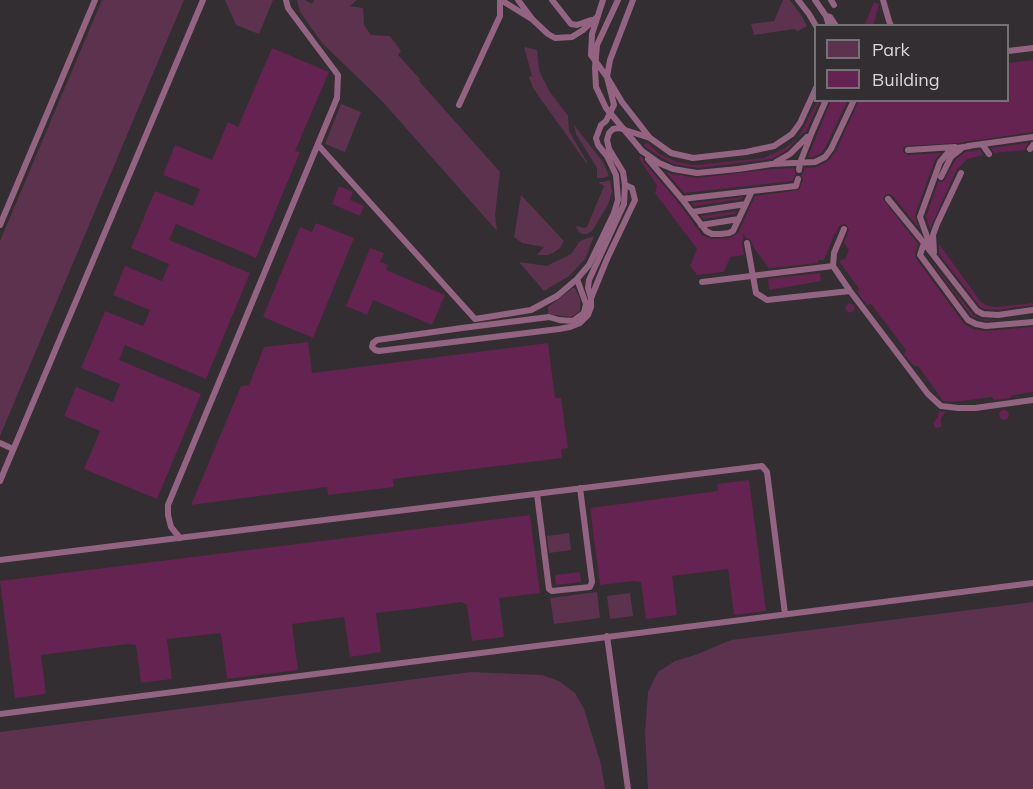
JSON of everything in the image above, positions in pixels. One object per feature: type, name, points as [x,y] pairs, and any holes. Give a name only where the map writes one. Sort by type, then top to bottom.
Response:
[{"type":"lane","points":[[0,225],[95,0]]},
{"type":"lane","points":[[0,481],[203,0]]},
{"type":"lane","points":[[180,538],[171,527],[168,505],[337,98],[338,75],[288,8],[286,0]]},
{"type":"lane","points":[[500,0],[533,20]]},
{"type":"lane","points":[[459,105],[500,16],[500,0]]},
{"type":"lane","points":[[518,0],[533,20],[555,38],[572,37],[597,17]]},
{"type":"lane","points":[[552,0],[571,24],[577,25],[597,17]]},
{"type":"lane","points":[[603,0],[592,34],[591,55],[622,102],[650,138],[671,153],[693,158],[761,150],[774,146],[792,134],[814,92]]},
{"type":"lane","points":[[618,0],[597,45],[596,87],[606,108],[706,231],[712,234],[733,231],[752,191]]},
{"type":"lane","points":[[318,145],[475,319],[531,310],[556,296],[577,279],[589,265],[614,213],[618,200],[616,175],[596,138],[601,124],[606,121],[614,105],[607,77],[609,60],[633,0]]},
{"type":"lane","points":[[798,0],[814,24]]},
{"type":"lane","points":[[815,0],[826,16],[828,24]]},
{"type":"lane","points":[[883,0],[890,24]]},
{"type":"lane","points":[[826,16],[830,17],[835,24]]},
{"type":"lane","points":[[1009,51],[1033,48]]},
{"type":"lane","points":[[800,167],[825,102]]},
{"type":"lane","points":[[642,151],[659,164],[684,172],[738,169],[772,164],[800,167],[825,157],[853,102]]},
{"type":"lane","points":[[577,279],[586,304],[584,313],[573,321],[549,317],[377,340],[372,347],[379,351],[475,340],[570,327],[580,323],[588,315],[591,307],[589,280],[624,204],[623,172],[609,148],[607,140],[609,133],[619,128],[650,138]]},
{"type":"lane","points":[[772,164],[790,154],[812,132]]},
{"type":"lane","points":[[933,256],[920,217],[940,162],[951,149],[1033,137]]},
{"type":"lane","points":[[982,144],[989,154]]},
{"type":"lane","points":[[908,150],[970,146]]},
{"type":"lane","points":[[941,177],[951,157],[970,146]]},
{"type":"lane","points":[[933,256],[933,235],[961,173]]},
{"type":"lane","points":[[682,199],[796,186],[798,179]]},
{"type":"lane","points":[[591,298],[635,200],[632,188],[625,185]]},
{"type":"lane","points":[[888,200],[977,311],[982,314],[998,315],[1033,310]]},
{"type":"lane","points":[[692,212],[746,204]]},
{"type":"lane","points":[[701,225],[739,219]]},
{"type":"lane","points":[[844,230],[834,253],[833,266],[928,394],[941,406],[975,408],[1033,400]]},
{"type":"lane","points":[[747,243],[756,293],[767,300],[850,291]]},
{"type":"lane","points":[[924,243],[920,255],[968,320],[986,326],[1033,322]]},
{"type":"lane","points":[[702,282],[833,266]]},
{"type":"lane","points":[[472,327],[469,331],[470,337],[475,340]]},
{"type":"lane","points":[[0,443],[13,449]]},
{"type":"lane","points":[[0,560],[762,466],[767,472],[785,614]]},
{"type":"lane","points":[[537,494],[549,589],[552,591],[590,587],[592,582],[580,488]]},
{"type":"lane","points":[[0,714],[1033,583]]},
{"type":"lane","points":[[607,636],[628,789]]},
{"type":"green space","points":[[102,0],[184,0],[0,436],[0,241]]},
{"type":"green space","points":[[225,0],[273,0],[259,34],[236,25]]},
{"type":"green space","points":[[297,0],[305,0],[312,4],[314,0],[357,0],[350,6],[363,8],[364,25],[371,35],[390,36],[401,51],[398,55],[420,79],[419,81],[500,172],[495,215],[497,231],[382,101],[322,43],[300,12]]},
{"type":"green space","points":[[783,0],[790,0],[807,26],[798,31],[794,29],[754,35],[751,24],[774,21]]},
{"type":"green space","points":[[524,47],[537,50],[539,70],[550,92],[568,116],[569,131],[587,164],[533,88]]},
{"type":"green space","points":[[341,104],[361,112],[345,152],[325,144]]},
{"type":"green space","points":[[574,125],[603,162],[609,176],[597,178],[597,168],[576,134]]},
{"type":"green space","points":[[610,180],[612,192],[608,205],[592,231],[582,234],[576,227],[587,227],[604,186],[598,182]]},
{"type":"green space","points":[[521,195],[564,241],[553,253],[537,255],[544,247],[522,243],[514,237]]},
{"type":"green space","points":[[594,236],[585,259],[569,276],[544,291],[519,262],[547,266],[571,254],[580,241]]},
{"type":"green space","points":[[573,288],[580,299],[580,311],[571,317],[548,314],[548,307]]},
{"type":"green space","points":[[569,533],[571,550],[549,553],[547,536]]},
{"type":"green space","points":[[597,592],[600,618],[554,624],[550,598]]},
{"type":"green space","points":[[630,593],[633,616],[610,619],[607,596]]},
{"type":"green space","points":[[1033,602],[1033,789],[648,789],[645,733],[648,692],[658,672],[675,661],[731,640]]},
{"type":"green space","points":[[471,672],[542,675],[559,681],[575,693],[584,709],[601,764],[605,789],[0,789],[0,732]]},
{"type":"building","points":[[874,2],[879,4],[874,24],[865,24]]},
{"type":"building","points":[[272,48],[329,72],[295,151],[300,152],[256,258],[176,224],[169,240],[250,273],[206,379],[125,345],[119,360],[201,394],[157,499],[84,469],[100,431],[64,416],[76,387],[113,402],[120,384],[81,368],[105,311],[143,326],[150,310],[113,295],[125,266],[162,281],[169,264],[131,248],[155,191],[193,206],[200,189],[163,175],[175,145],[212,160],[228,122],[238,127]]},
{"type":"building","points":[[1033,60],[1033,132],[958,143],[905,146],[903,152],[908,155],[941,153],[935,160],[915,215],[918,227],[892,195],[885,195],[883,199],[918,244],[916,258],[964,324],[985,331],[1033,327],[1033,392],[1012,395],[1010,398],[994,400],[992,397],[953,402],[943,401],[918,366],[914,366],[904,354],[906,350],[871,304],[867,305],[857,292],[859,289],[839,261],[845,259],[849,250],[844,243],[849,229],[845,224],[839,226],[824,260],[818,260],[818,263],[769,268],[753,247],[751,240],[743,234],[744,255],[730,257],[724,272],[697,275],[690,266],[697,249],[655,193],[657,185],[639,159],[640,156],[643,158],[702,235],[711,239],[730,238],[738,233],[755,196],[799,190],[803,180],[801,175],[805,168],[817,167],[829,160],[836,151],[858,102],[1009,102],[1009,63]]},
{"type":"building","points":[[817,102],[819,102],[806,132],[787,150],[772,159],[697,168],[674,164],[644,146],[646,142],[661,155],[677,162],[695,165],[764,158],[785,148],[798,138]]},
{"type":"building","points":[[830,102],[847,102],[822,153],[808,157]]},
{"type":"building","points":[[1028,143],[1025,150],[994,153],[991,148]]},
{"type":"building","points":[[980,150],[983,155],[967,159],[956,171],[930,229],[926,217],[938,182],[944,181],[955,160],[965,152]]},
{"type":"building","points":[[794,168],[796,174],[792,181],[684,193],[666,172],[698,178]]},
{"type":"building","points":[[339,186],[353,192],[350,200],[364,206],[360,216],[332,204]]},
{"type":"building","points":[[743,197],[694,206],[692,203]]},
{"type":"building","points":[[737,211],[735,214],[704,219],[701,216]]},
{"type":"building","points":[[316,223],[354,238],[313,338],[263,317],[300,227],[312,232]]},
{"type":"building","points":[[939,244],[981,302],[996,307],[1033,303],[1033,305],[998,310],[980,307],[939,254]]},
{"type":"building","points":[[370,248],[384,253],[380,262],[388,265],[386,270],[445,295],[432,325],[373,300],[367,315],[346,306]]},
{"type":"building","points":[[926,254],[973,315],[982,319],[994,320],[986,321],[971,316]]},
{"type":"building","points":[[820,273],[821,281],[769,290],[768,279]]},
{"type":"building","points":[[850,303],[855,308],[850,313],[845,308]]},
{"type":"building","points":[[308,342],[312,373],[548,343],[555,398],[561,398],[568,448],[561,449],[562,458],[393,479],[394,487],[328,495],[327,487],[191,505],[241,386],[249,385],[264,347]]},
{"type":"building","points":[[1004,410],[1009,415],[1004,420],[999,415]]},
{"type":"building","points":[[939,411],[946,412],[941,418],[941,427],[935,428],[933,423]]},
{"type":"building","points":[[749,480],[766,611],[734,615],[728,569],[672,576],[677,615],[646,619],[641,582],[600,585],[590,508],[718,491],[717,484]]},
{"type":"building","points":[[530,515],[540,593],[499,598],[504,637],[472,641],[467,605],[461,602],[376,613],[381,652],[350,657],[344,617],[292,624],[298,670],[227,679],[221,633],[167,639],[172,679],[141,683],[136,645],[128,644],[41,655],[46,694],[15,698],[0,581]]},
{"type":"building","points":[[580,572],[581,582],[556,585],[555,575]]}]
